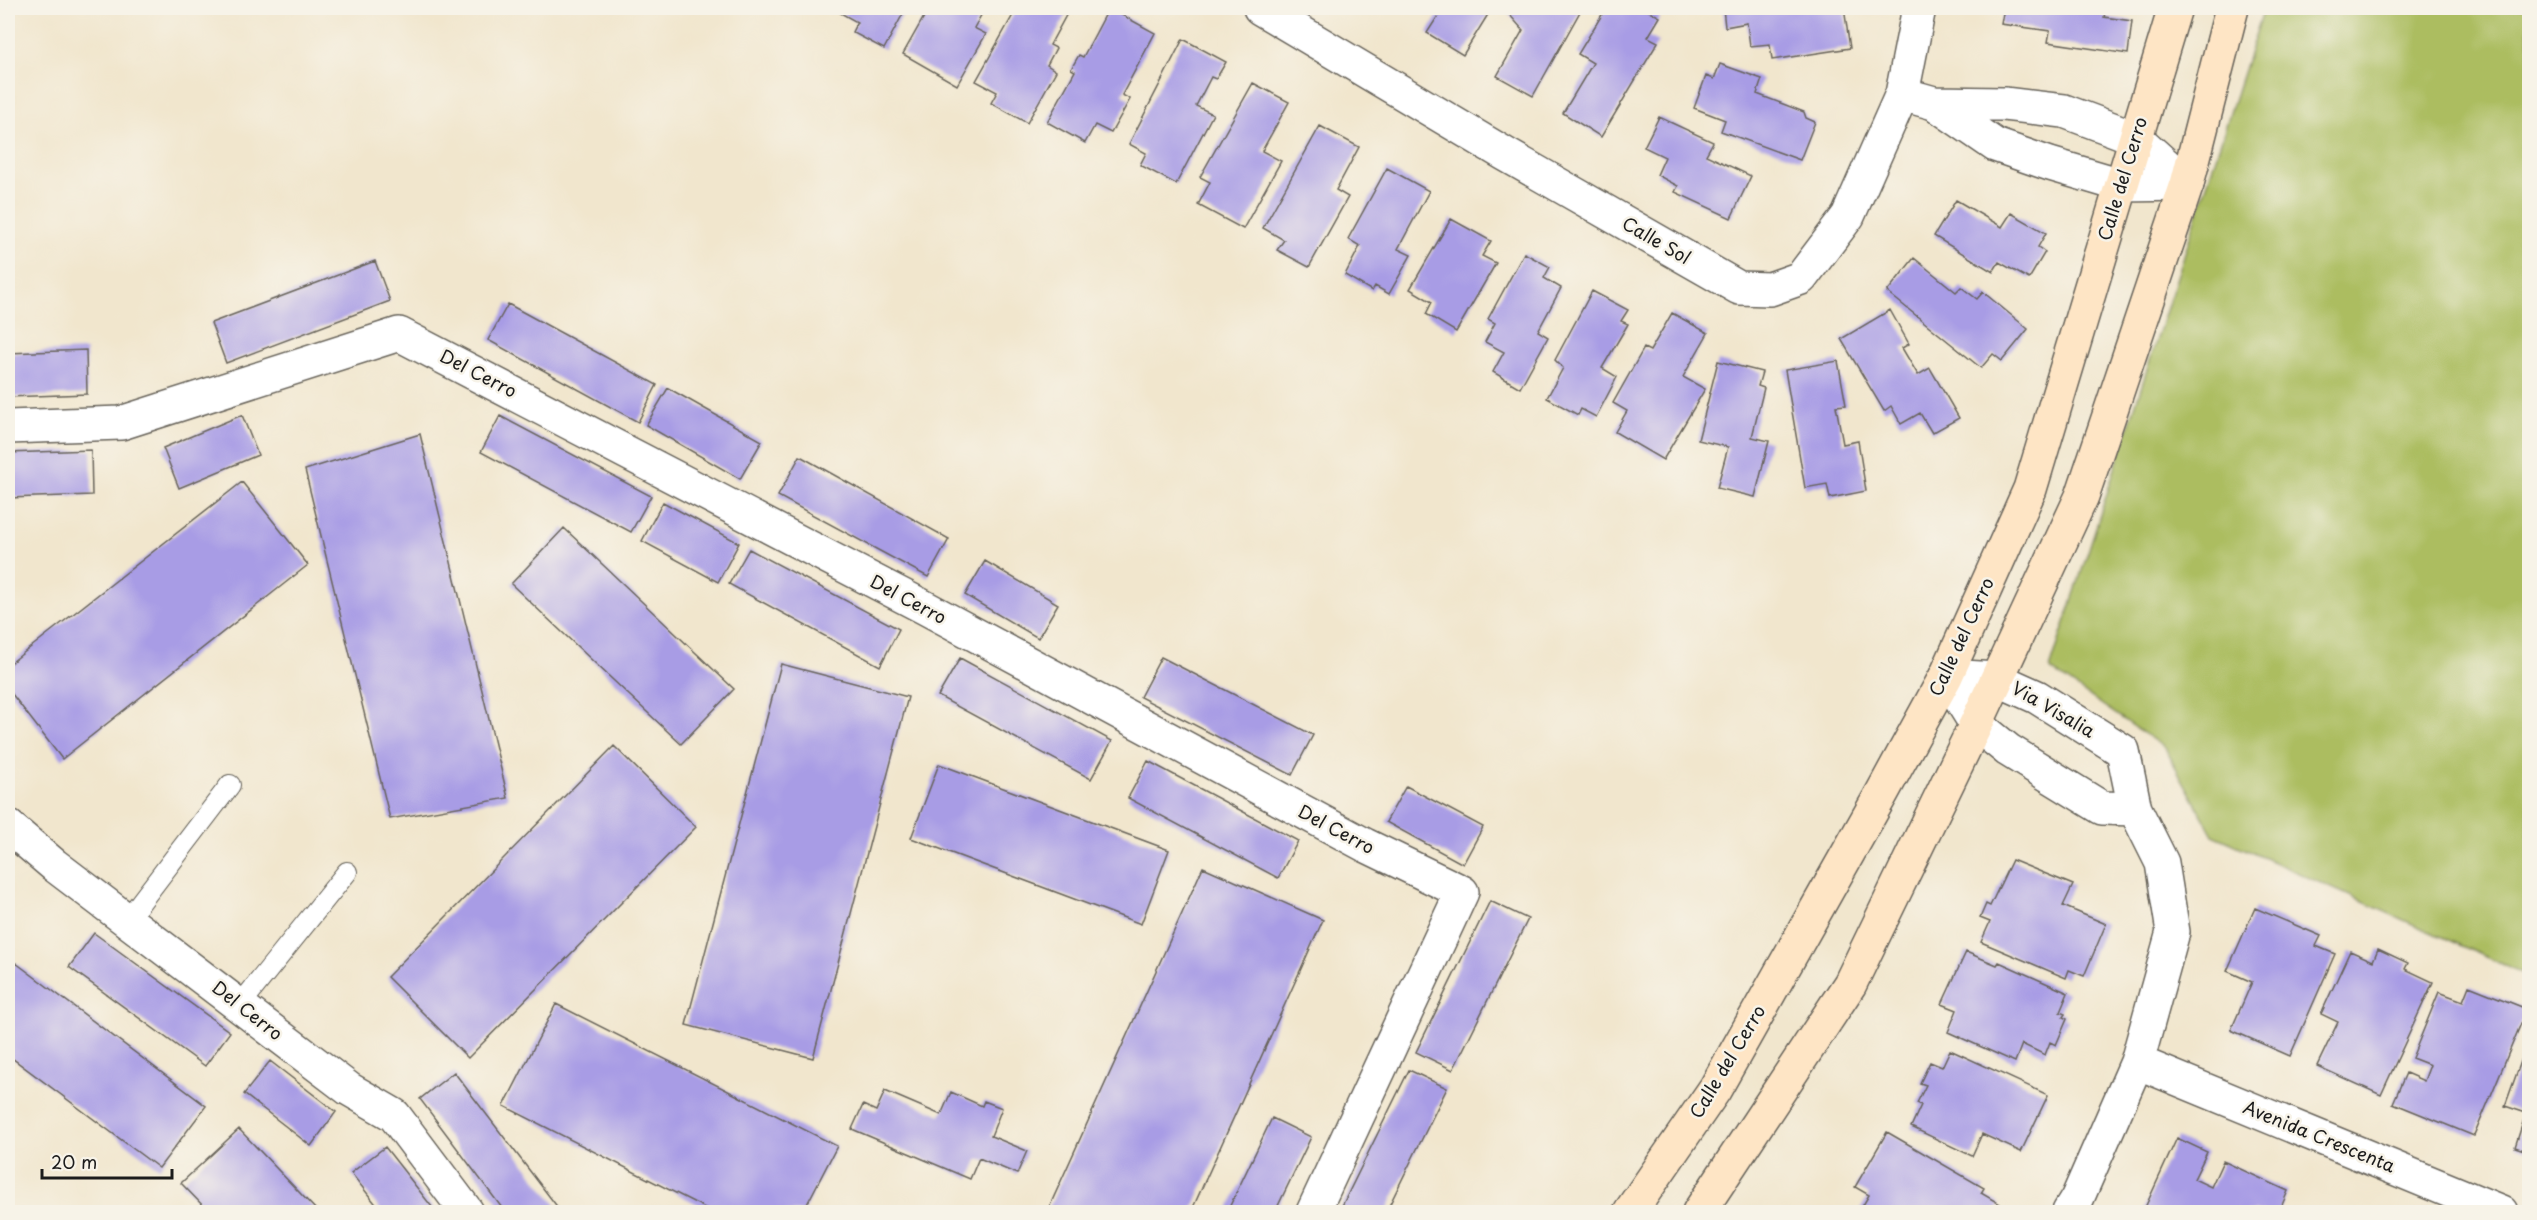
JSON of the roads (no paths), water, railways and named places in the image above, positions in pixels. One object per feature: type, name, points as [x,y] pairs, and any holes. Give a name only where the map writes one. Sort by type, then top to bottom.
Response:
[{"type":"main road","name":"Calle del Cerro","points":[[1630,1212],[1715,1089],[1946,676],[2030,489],[2175,8]]},
{"type":"main road","points":[[1699,1212],[1850,984],[1976,724],[2082,496],[2187,184],[2232,8]]},
{"type":"street","name":"Calle Sol","points":[[1260,8],[1505,154],[1739,288],[1770,289],[1801,278],[1848,216],[1902,94],[1919,8]]},
{"type":"street","points":[[1902,94],[1934,103],[2004,104],[2064,111],[2136,138],[2187,184]]},
{"type":"street","points":[[1934,103],[1995,145],[2121,185],[2187,184]]},
{"type":"street","name":"Del Cerro","points":[[8,427],[121,423],[399,334],[924,607],[1365,845],[1462,892],[1313,1212]]},
{"type":"street","points":[[1946,676],[1976,724],[2008,750],[2102,808],[2135,809]]},
{"type":"street","name":"Via Visalia","points":[[1946,676],[1997,679],[2037,697],[2123,751],[2135,809],[2162,862],[2173,932],[2137,1062],[2077,1199],[2068,1212]]},
{"type":"street","name":"Del Cerro","points":[[8,826],[349,1089],[394,1114],[467,1212]]},
{"type":"street","name":"Avenida Crescenta","points":[[2137,1062],[2501,1212]]},
{"type":"lane","points":[[127,920],[230,785]]},
{"type":"lane","points":[[240,1005],[347,872]]}]
